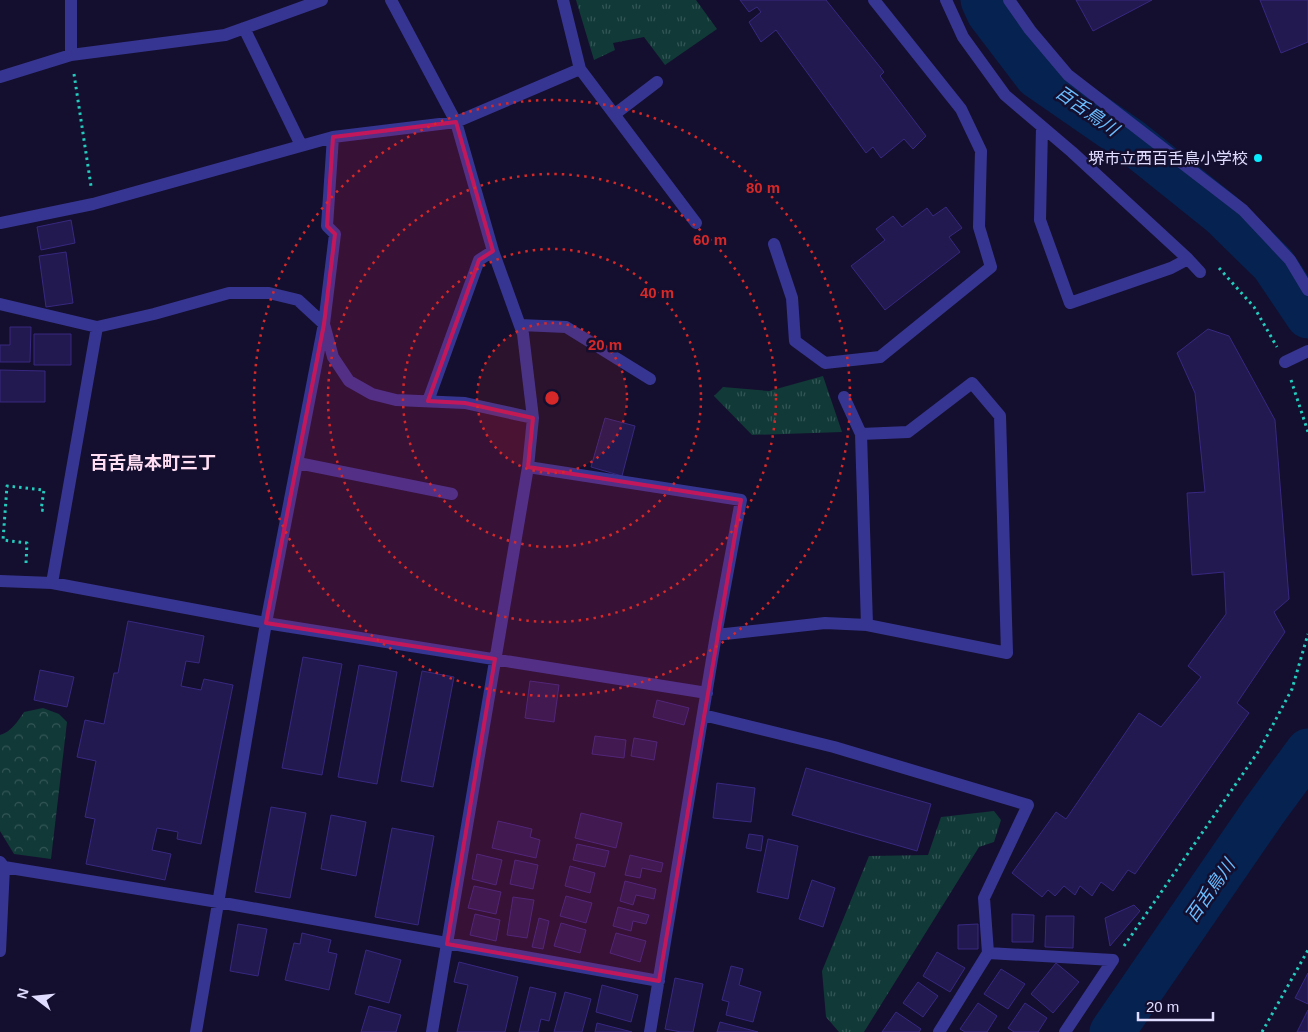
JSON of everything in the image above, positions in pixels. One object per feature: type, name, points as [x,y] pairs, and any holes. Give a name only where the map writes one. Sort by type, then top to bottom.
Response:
[{"type":"street","points":[[71,0],[71,55]]},
{"type":"street","points":[[0,77],[71,55],[226,35],[322,0]]},
{"type":"street","points":[[391,0],[456,122],[493,251],[523,334],[533,418],[528,468],[432,1032]]},
{"type":"street","points":[[563,0],[580,69],[696,223]]},
{"type":"street","points":[[774,244],[792,298],[795,341],[825,363],[880,357],[991,267],[979,227],[981,151],[961,108],[874,0]]},
{"type":"street","points":[[946,0],[963,37],[1005,95],[1072,152],[1188,258],[1200,272]]},
{"type":"street","points":[[1010,0],[1030,30],[1068,75],[1242,210],[1290,260],[1308,290]]},
{"type":"street","points":[[244,28],[302,145]]},
{"type":"street","points":[[0,223],[93,204],[332,137],[456,122],[580,69]]},
{"type":"street","points":[[615,114],[658,82]]},
{"type":"street","points":[[1042,127],[1040,220],[1070,303],[1171,268],[1188,258]]},
{"type":"street","points":[[196,1032],[266,623],[324,324],[335,234],[327,226],[332,137]]},
{"type":"street","points":[[428,401],[479,260],[493,251]]},
{"type":"street","points":[[0,304],[97,327],[154,314],[229,293],[269,293],[298,300],[324,324],[333,357],[349,381],[372,394],[396,400],[464,403],[533,418]]},
{"type":"street","points":[[520,325],[566,327],[650,379]]},
{"type":"street","points":[[52,583],[97,327]]},
{"type":"street","points":[[1285,362],[1308,351]]},
{"type":"street","points":[[716,635],[825,623],[867,625],[1007,653],[1000,416],[972,383],[908,432],[861,434]]},
{"type":"street","points":[[844,398],[861,434],[867,625]]},
{"type":"street","points":[[298,463],[452,494]]},
{"type":"street","points":[[528,468],[741,500],[716,635],[650,1032]]},
{"type":"street","points":[[0,580],[52,583],[266,623],[707,693]]},
{"type":"street","points":[[703,715],[834,747],[1028,805],[984,898],[988,953],[938,1032]]},
{"type":"street","points":[[0,951],[2,865],[659,982]]},
{"type":"street","points":[[988,953],[1113,960]]},
{"type":"street","points":[[1065,1032],[1113,960]]},
{"type":"path","points":[[71,55],[93,204]]},
{"type":"path","points":[[25,582],[27,543],[3,540],[7,486],[44,490],[41,510],[65,514]]},
{"type":"path","points":[[1113,960],[1260,748],[1292,689],[1308,634]]},
{"type":"path","points":[[1262,1032],[1308,950]]},
{"type":"highlighted area","points":[[456,122],[493,251],[479,260],[428,401],[465,403],[533,418],[528,467],[741,500],[659,981],[447,944],[495,659],[266,623],[324,324],[335,234],[327,226],[333,137]]},
{"type":"green space","points":[[576,0],[696,0],[717,29],[665,65],[644,37],[613,43],[615,50],[594,60]]},
{"type":"green space","points":[[823,376],[842,432],[752,435],[714,396],[723,387],[769,391]]},
{"type":"green space","points":[[43,708],[59,714],[67,722],[51,859],[14,854],[0,831],[0,735],[11,729],[24,712]]},
{"type":"green space","points":[[994,811],[1001,820],[994,842],[979,847],[864,1032],[839,1032],[826,1017],[822,971],[869,856],[928,855],[941,817]]},
{"type":"building","points":[[740,0],[826,0],[884,72],[880,76],[926,136],[913,149],[904,139],[881,158],[873,147],[866,153],[776,30],[761,42],[749,22],[761,12],[757,7],[749,12]]},
{"type":"building","points":[[1076,0],[1152,0],[1093,31]]},
{"type":"building","points":[[1260,0],[1308,0],[1308,42],[1281,53]]},
{"type":"building","points":[[946,207],[962,228],[949,237],[960,252],[885,310],[851,266],[885,240],[876,229],[893,216],[902,227],[927,208],[933,216]]},
{"type":"building","points":[[71,220],[75,243],[41,250],[37,227]]},
{"type":"building","points":[[66,252],[73,303],[46,307],[39,256]]},
{"type":"building","points":[[10,327],[31,327],[30,362],[0,362],[0,345],[10,345]]},
{"type":"building","points":[[1208,329],[1229,336],[1275,420],[1289,599],[1274,612],[1285,632],[1237,703],[1249,713],[1135,874],[1128,870],[1113,891],[1101,882],[1092,896],[1080,886],[1075,895],[1064,886],[1055,896],[1048,890],[1042,897],[1012,873],[1056,812],[1066,819],[1139,713],[1161,727],[1201,677],[1188,666],[1226,614],[1224,572],[1192,575],[1187,493],[1205,492],[1195,393],[1177,353]]},
{"type":"building","points":[[34,334],[71,334],[71,365],[34,365]]},
{"type":"building","points":[[0,370],[45,371],[45,402],[0,402]]},
{"type":"building","points":[[605,418],[635,426],[622,476],[591,467]]},
{"type":"building","points":[[128,621],[204,636],[199,663],[186,661],[181,686],[201,690],[204,679],[233,685],[201,844],[177,839],[178,832],[157,828],[152,850],[171,854],[165,880],[86,864],[95,819],[85,817],[96,761],[77,757],[85,720],[104,724],[114,673],[118,673]]},
{"type":"building","points":[[303,657],[342,664],[322,775],[282,768]]},
{"type":"building","points":[[359,665],[397,672],[377,784],[338,777]]},
{"type":"building","points":[[40,670],[74,677],[67,707],[34,700]]},
{"type":"building","points":[[422,671],[454,677],[433,787],[401,781]]},
{"type":"building","points":[[530,681],[559,685],[554,722],[525,718]]},
{"type":"building","points":[[657,700],[689,708],[684,725],[653,717]]},
{"type":"building","points":[[595,736],[626,740],[624,758],[592,754]]},
{"type":"building","points":[[634,738],[657,742],[654,760],[631,756]]},
{"type":"building","points":[[806,768],[931,804],[917,851],[792,815]]},
{"type":"building","points":[[717,783],[755,788],[751,822],[713,818]]},
{"type":"building","points":[[271,807],[306,813],[290,898],[255,892]]},
{"type":"building","points":[[581,813],[622,823],[616,848],[575,838]]},
{"type":"building","points":[[331,815],[366,822],[356,876],[321,869]]},
{"type":"building","points":[[498,821],[532,829],[530,837],[540,840],[536,858],[492,848]]},
{"type":"building","points":[[392,828],[434,836],[418,925],[375,917]]},
{"type":"building","points":[[749,834],[763,836],[761,851],[746,848]]},
{"type":"building","points":[[768,839],[798,846],[788,899],[757,892]]},
{"type":"building","points":[[577,844],[609,851],[605,867],[573,860]]},
{"type":"building","points":[[477,854],[502,860],[496,885],[472,879]]},
{"type":"building","points":[[630,855],[663,863],[661,872],[642,868],[640,878],[625,875]]},
{"type":"building","points":[[515,860],[538,865],[533,889],[510,884]]},
{"type":"building","points":[[570,866],[595,873],[590,893],[565,886]]},
{"type":"building","points":[[812,880],[835,888],[823,927],[799,919]]},
{"type":"building","points":[[625,881],[656,889],[654,899],[636,895],[633,905],[620,901]]},
{"type":"building","points":[[474,886],[501,892],[496,914],[468,908]]},
{"type":"building","points":[[566,896],[592,903],[586,923],[560,916]]},
{"type":"building","points":[[513,897],[534,900],[527,938],[507,935]]},
{"type":"building","points":[[1134,905],[1140,911],[1110,946],[1105,918]]},
{"type":"building","points":[[618,907],[649,915],[646,924],[633,921],[631,931],[613,926]]},
{"type":"building","points":[[475,914],[500,920],[496,941],[470,935]]},
{"type":"building","points":[[1012,914],[1034,915],[1033,942],[1012,942]]},
{"type":"building","points":[[1046,916],[1074,916],[1073,948],[1045,947]]},
{"type":"building","points":[[539,918],[549,921],[543,949],[532,947]]},
{"type":"building","points":[[561,923],[586,930],[580,953],[554,946]]},
{"type":"building","points":[[238,924],[267,929],[258,976],[230,971]]},
{"type":"building","points":[[978,924],[978,949],[958,949],[958,925]]},
{"type":"building","points":[[302,933],[331,940],[328,952],[337,954],[329,990],[285,980],[294,943],[300,944]]},
{"type":"building","points":[[616,933],[646,941],[640,962],[610,953]]},
{"type":"building","points":[[366,950],[401,960],[389,1003],[355,994]]},
{"type":"building","points":[[937,952],[965,968],[950,992],[923,976]]},
{"type":"building","points":[[459,962],[518,977],[505,1032],[457,1032],[468,985],[454,982]]},
{"type":"building","points":[[1056,963],[1079,982],[1053,1013],[1031,994]]},
{"type":"building","points":[[731,966],[743,969],[739,985],[761,992],[753,1022],[726,1015],[729,1002],[722,1000]]},
{"type":"building","points":[[1001,969],[1025,984],[1008,1009],[984,994]]},
{"type":"building","points":[[1308,973],[1308,1004],[1295,998]]},
{"type":"building","points":[[675,978],[703,984],[693,1032],[665,1029]]},
{"type":"building","points":[[918,982],[938,996],[923,1017],[903,1003]]},
{"type":"building","points":[[602,985],[638,995],[631,1022],[596,1012]]},
{"type":"building","points":[[530,987],[556,993],[549,1021],[541,1019],[538,1032],[519,1032]]},
{"type":"building","points":[[565,992],[591,999],[582,1032],[554,1032]]},
{"type":"building","points":[[978,1003],[997,1016],[987,1032],[965,1032],[960,1029]]},
{"type":"building","points":[[1025,1003],[1047,1018],[1038,1032],[1014,1032],[1008,1028]]},
{"type":"building","points":[[369,1006],[401,1015],[396,1032],[361,1032]]},
{"type":"building","points":[[1308,1010],[1308,1032],[1297,1032]]},
{"type":"building","points":[[896,1012],[921,1029],[919,1032],[882,1032]]},
{"type":"building","points":[[720,1022],[758,1032],[717,1032]]},
{"type":"building","points":[[597,1023],[632,1032],[595,1032]]},
{"type":"waterway","name":"百舌鳥川","points":[[983,0],[989,13],[1037,76],[1131,141],[1222,214],[1273,264],[1308,316]]},
{"type":"waterway","name":"百舌鳥川","points":[[1112,1032],[1264,811],[1308,751]]},
{"type":"place","name":"堺市立西百舌鳥小学校","points":[[1258,158]]},
{"type":"district","name":"百舌鳥本町三丁","points":[[153,463]]}]
